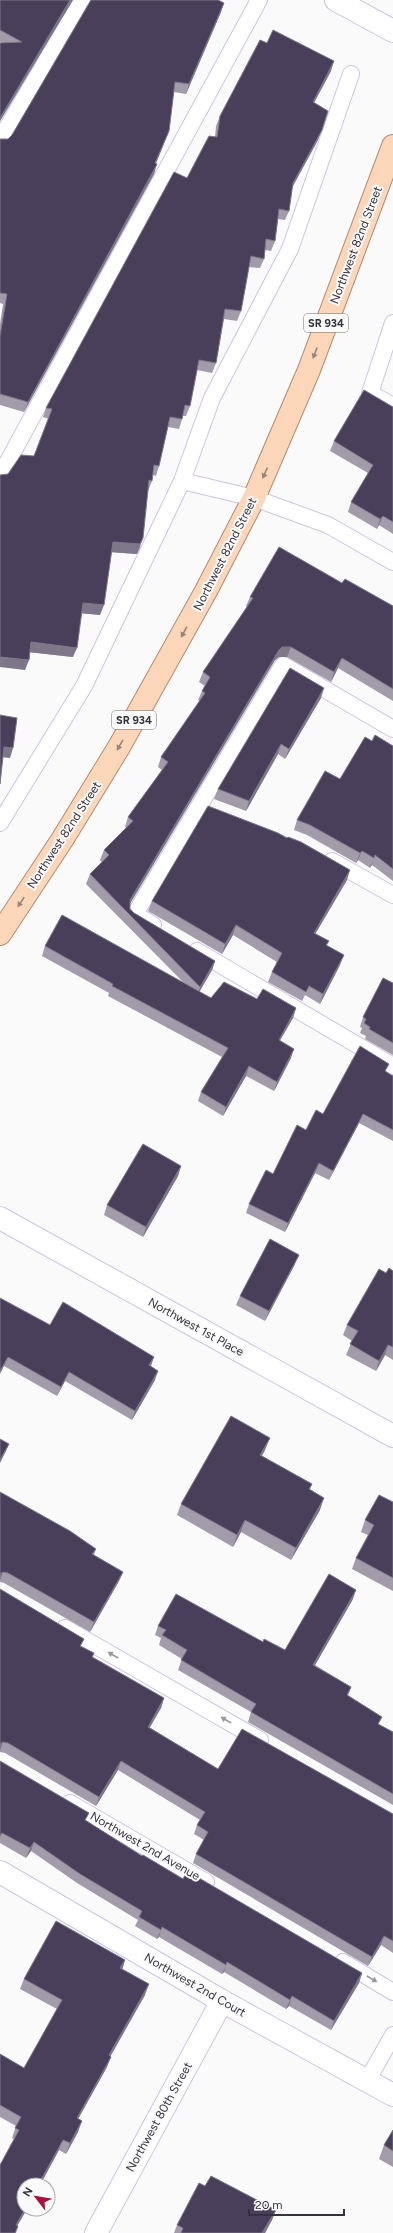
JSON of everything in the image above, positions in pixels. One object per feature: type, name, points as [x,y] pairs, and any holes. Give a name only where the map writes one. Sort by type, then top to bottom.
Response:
[{"type":"main road","name":"Northwest 82nd Street","points":[[0,934],[62,840],[119,747],[206,591],[254,498],[309,370],[393,146]]},
{"type":"street","points":[[336,0],[393,31]]},
{"type":"street","name":"Northwest 1st Place","points":[[0,1218],[393,1436]]},
{"type":"street","name":"Northwest 2nd Court","points":[[0,1872],[222,2001],[393,2095]]},
{"type":"street","name":"Northwest 80th Street","points":[[96,2233],[222,2001]]},
{"type":"lane","points":[[0,140],[82,0]]},
{"type":"lane","points":[[0,476],[259,0]]},
{"type":"lane","points":[[0,823],[84,686],[182,481],[212,398],[290,249],[351,74]]},
{"type":"lane","points":[[393,323],[370,392],[393,406]]},
{"type":"lane","points":[[182,481],[254,498],[328,524],[393,562]]},
{"type":"lane","points":[[393,729],[283,665],[208,807],[136,914],[393,1066]]},
{"type":"lane","points":[[321,854],[393,895]]},
{"type":"lane","points":[[48,1618],[276,1749]]},
{"type":"lane","name":"Northwest 2nd Avenue","points":[[55,1794],[221,1891]]},
{"type":"lane","points":[[331,1955],[393,1992]]},
{"type":"lane","points":[[367,2081],[393,2036]]},
{"type":"building","points":[[0,0],[70,0],[0,118],[0,43],[22,42],[0,30]]},
{"type":"building","points":[[91,0],[218,0],[224,3],[189,84],[175,82],[169,131],[155,163],[157,164],[28,402],[0,394],[0,336],[7,294],[0,293],[0,139],[8,139],[12,135]]},
{"type":"building","points":[[273,30],[334,61],[313,102],[328,111],[322,130],[293,183],[289,211],[279,209],[275,241],[266,239],[264,259],[251,256],[241,311],[225,309],[216,363],[199,360],[190,406],[185,405],[182,419],[170,417],[159,466],[154,465],[152,481],[149,480],[143,538],[140,544],[113,542],[104,605],[83,603],[77,648],[31,642],[29,660],[0,657],[0,475],[8,474],[21,455],[34,456],[52,409],[46,408],[174,172],[187,178],[209,136],[217,137],[220,116],[260,40],[267,43]]},
{"type":"building","points":[[364,390],[393,407],[393,522],[383,516],[380,519],[351,502],[373,465],[334,441]]},
{"type":"building","points":[[279,547],[342,583],[345,579],[393,606],[393,689],[342,658],[334,672],[291,647],[282,647],[279,650],[130,900],[130,909],[134,913],[215,961],[200,987],[90,874],[109,855],[104,850],[133,821],[128,817],[168,762],[161,757],[205,693],[202,691],[210,677],[203,672],[253,598],[250,597]]},
{"type":"building","points":[[290,668],[324,688],[289,749],[281,744],[249,801],[218,789]]},
{"type":"building","points":[[0,715],[17,718],[13,748],[4,747],[0,784]]},
{"type":"building","points":[[375,735],[393,746],[393,869],[375,855],[374,858],[362,851],[360,853],[310,825],[297,820],[325,771],[340,779],[365,737],[372,741]]},
{"type":"building","points":[[208,806],[278,833],[287,838],[288,837],[301,842],[350,870],[314,933],[329,941],[326,945],[344,955],[323,994],[309,986],[306,992],[272,972],[282,953],[236,925],[225,944],[152,901]]},
{"type":"building","points":[[62,915],[211,998],[224,982],[257,999],[263,989],[296,1008],[279,1040],[294,1049],[277,1082],[249,1066],[226,1107],[201,1092],[228,1048],[112,986],[113,984],[45,946]]},
{"type":"building","points":[[383,978],[393,983],[393,1043],[369,1029],[370,1027],[364,1023],[366,1019],[363,1017]]},
{"type":"building","points":[[360,1046],[389,1064],[385,1071],[393,1076],[393,1130],[363,1114],[333,1171],[319,1163],[288,1223],[249,1204],[266,1170],[273,1174],[297,1125],[306,1130],[316,1110],[323,1114]]},
{"type":"building","points":[[143,1144],[181,1166],[146,1227],[107,1205]]},
{"type":"building","points":[[270,1239],[299,1255],[269,1311],[240,1296]]},
{"type":"building","points":[[389,1268],[393,1271],[393,1347],[388,1345],[379,1361],[350,1344],[358,1331],[347,1325],[379,1269],[386,1273]]},
{"type":"building","points":[[0,1298],[50,1325],[63,1302],[154,1357],[149,1365],[158,1371],[135,1411],[69,1372],[61,1387],[8,1357],[0,1371]]},
{"type":"building","points":[[231,1416],[270,1438],[260,1455],[312,1484],[309,1489],[324,1498],[296,1548],[245,1520],[237,1535],[181,1504]]},
{"type":"building","points":[[0,1439],[9,1444],[0,1460]]},
{"type":"building","points":[[0,1492],[70,1531],[96,1549],[92,1554],[123,1572],[94,1622],[8,1573],[3,1572],[0,1574]]},
{"type":"building","points":[[379,1495],[393,1502],[393,1578],[356,1558],[374,1525],[365,1520]]},
{"type":"building","points":[[329,1574],[356,1590],[313,1665],[351,1687],[347,1695],[382,1717],[378,1724],[393,1732],[393,1794],[251,1712],[256,1704],[181,1660],[187,1650],[162,1635],[166,1630],[158,1626],[176,1594],[263,1642],[264,1639],[285,1650]]},
{"type":"building","points":[[0,1589],[84,1639],[80,1646],[94,1653],[92,1657],[164,1698],[148,1727],[218,1769],[242,1729],[393,1814],[393,1941],[384,1936],[372,1957],[196,1854],[208,1832],[197,1825],[205,1812],[121,1761],[99,1797],[8,1743],[3,1742],[0,1744]]},
{"type":"building","points":[[0,1761],[89,1813],[85,1820],[142,1856],[143,1855],[183,1879],[187,1871],[362,1973],[334,2021],[292,1996],[290,2000],[227,1962],[226,1965],[162,1927],[161,1930],[139,1917],[142,1911],[80,1874],[34,1842],[30,1848],[2,1833],[0,1836]]},
{"type":"building","points":[[56,1921],[125,1960],[120,1968],[149,1984],[109,2055],[111,2057],[77,2118],[82,2121],[70,2143],[63,2140],[42,2177],[16,2177],[16,2217],[20,2217],[16,2225],[18,2226],[15,2233],[0,2233],[0,2165],[19,2130],[15,2128],[21,2117],[0,2105],[0,2054],[24,2068],[62,2000],[24,1979]]},
{"type":"building","points":[[393,2130],[393,2151],[384,2145]]},
{"type":"building","points":[[211,2176],[276,2210],[262,2233],[181,2233],[183,2228],[177,2225],[199,2183],[205,2186]]}]
